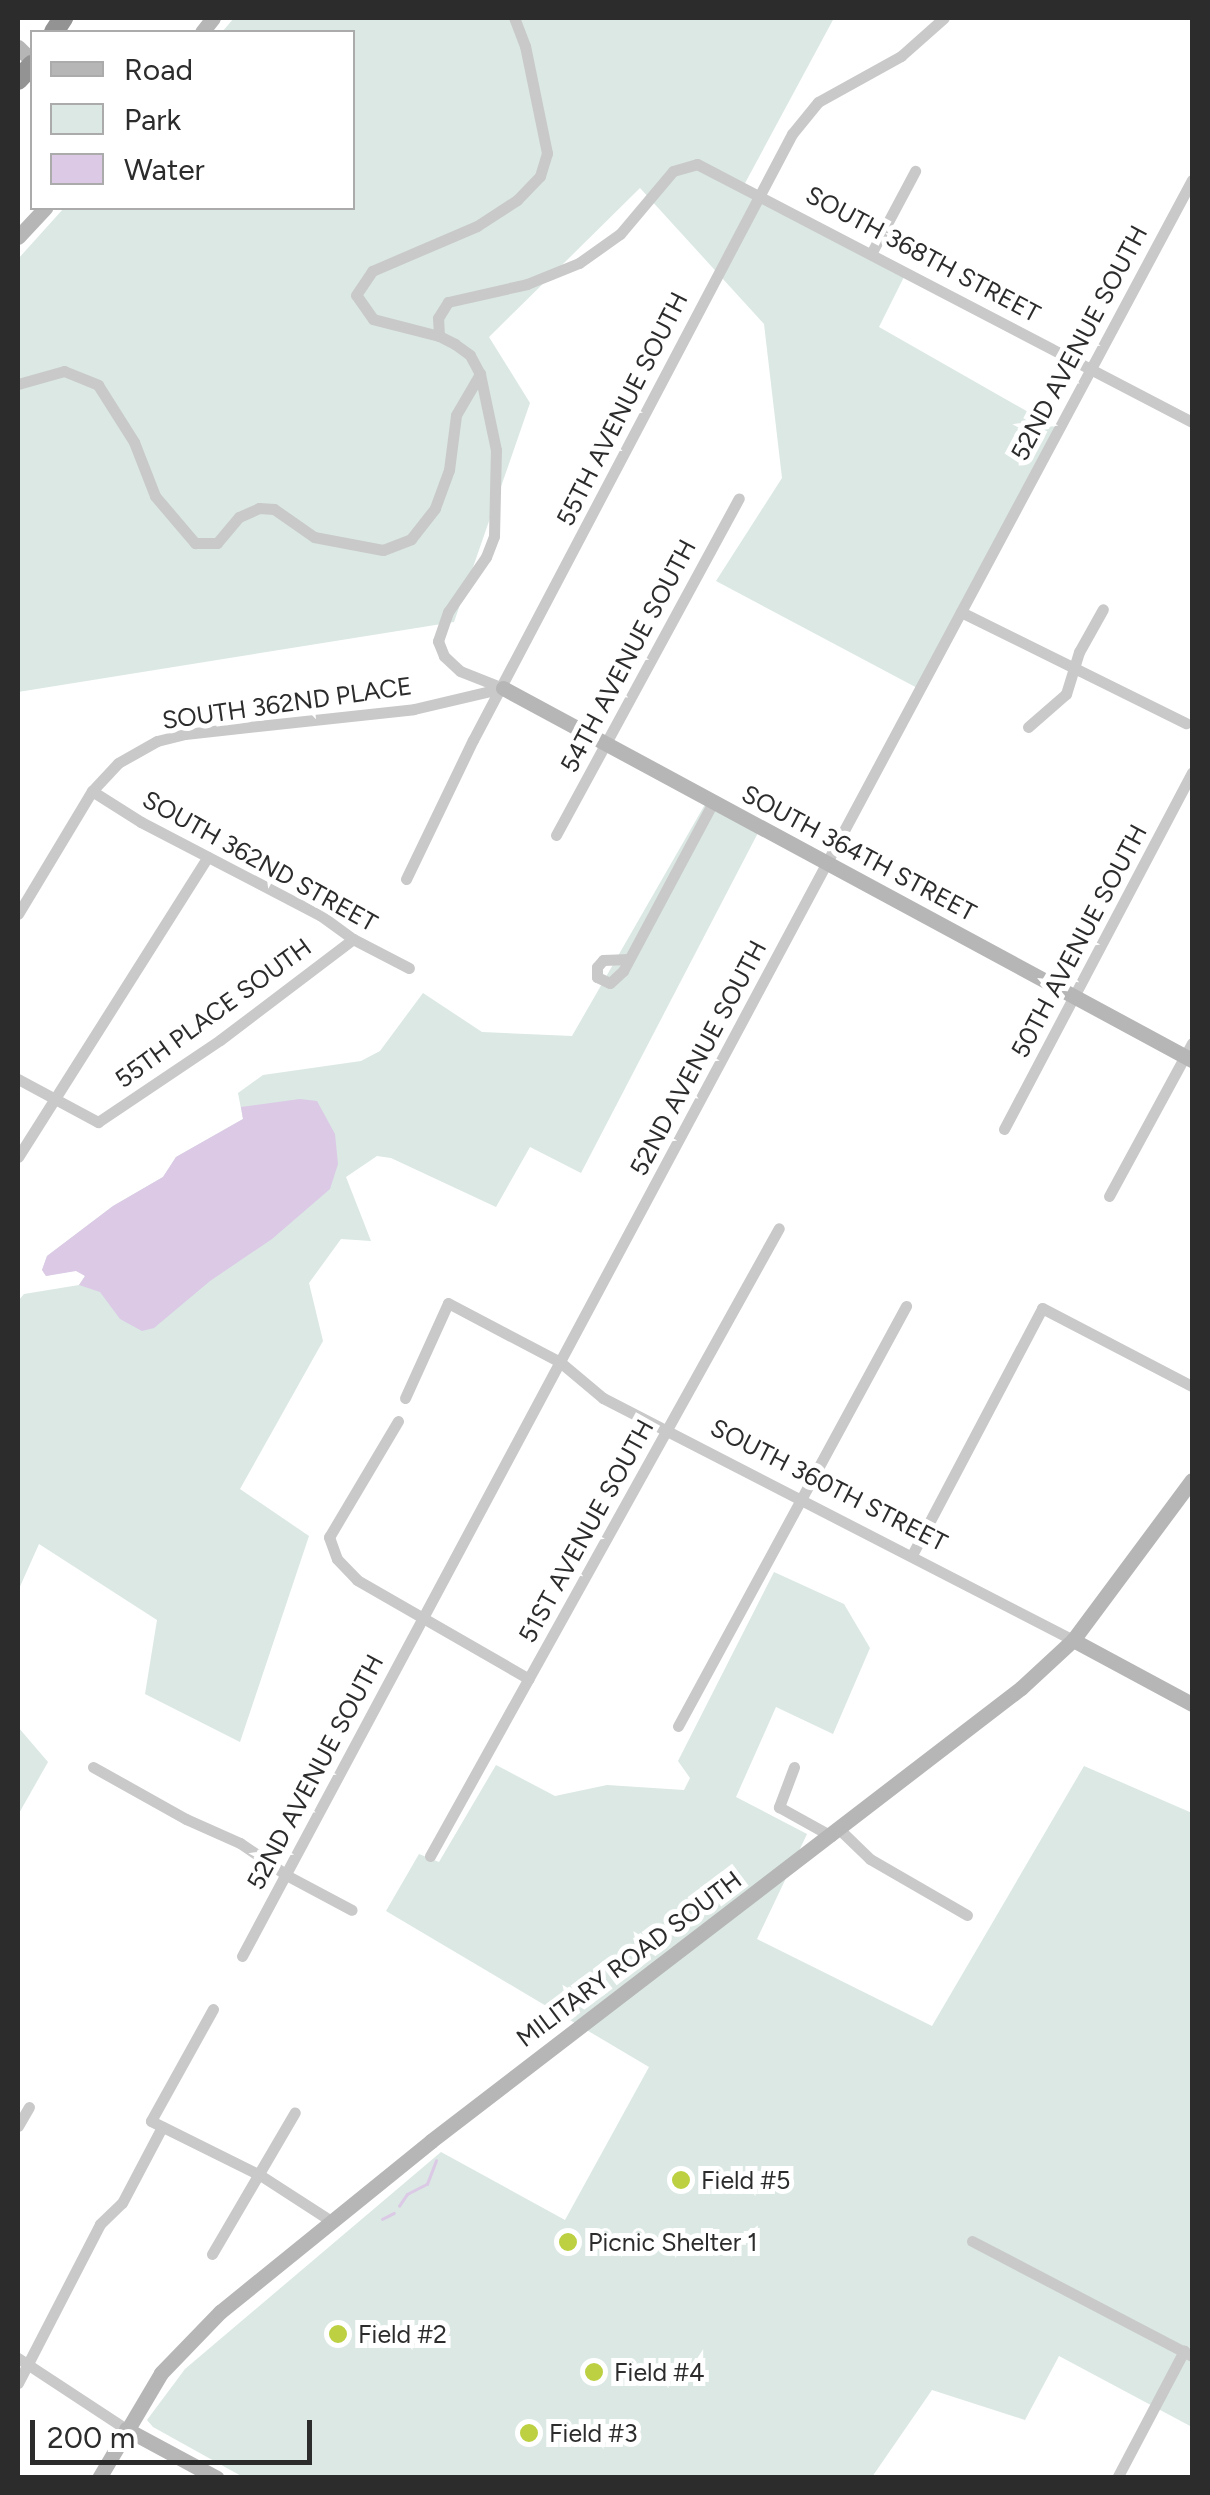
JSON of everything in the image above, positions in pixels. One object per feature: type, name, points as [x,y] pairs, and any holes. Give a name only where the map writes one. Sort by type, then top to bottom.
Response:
[{"type":"main road","points":[[18,237],[43,210]]},
{"type":"main road","name":"SOUTH 364TH STREET","points":[[503,688],[712,804],[1190,1053]]},
{"type":"main road","name":"MILITARY ROAD SOUTH","points":[[99,2478],[161,2373],[191,2339],[331,2221],[986,1718],[1074,1640],[1192,1480]]},
{"type":"main road","name":"SOUTH 360TH STREET","points":[[1074,1640],[1192,1704]]},
{"type":"main road","points":[[126,2428],[217,2478]]},
{"type":"street","points":[[503,688],[453,665],[440,649],[438,638],[448,612],[488,554],[494,536],[495,440],[480,374],[470,355],[439,336],[372,319],[359,305],[357,290],[374,270],[444,243],[503,210],[540,176],[547,153],[525,46],[514,18]]},
{"type":"street","name":"55TH AVENUE SOUTH","points":[[406,878],[787,142],[814,106],[901,56],[944,18]]},
{"type":"street","name":"SOUTH 368TH STREET","points":[[439,336],[438,318],[448,302],[527,284],[578,264],[620,234],[683,165],[704,165],[1192,422]]},
{"type":"street","points":[[872,252],[915,171]]},
{"type":"street","name":"52ND AVENUE SOUTH","points":[[242,1956],[1192,180]]},
{"type":"street","points":[[19,383],[64,371],[98,385],[134,442],[156,496],[195,544],[217,544],[239,517],[258,508],[274,509],[314,537],[384,550],[411,539],[431,515],[449,470],[456,414],[480,374]]},
{"type":"street","name":"54TH AVENUE SOUTH","points":[[556,835],[739,498]]},
{"type":"street","points":[[1028,727],[1066,694],[1072,669],[1103,610]]},
{"type":"street","points":[[962,612],[1186,724]]},
{"type":"street","name":"SOUTH 362ND PLACE","points":[[18,914],[92,791],[118,764],[140,750],[186,734],[414,709],[503,688]]},
{"type":"street","name":"50TH AVENUE SOUTH","points":[[1004,1129],[1192,773]]},
{"type":"street","name":"SOUTH 362ND STREET","points":[[92,791],[208,857],[320,914],[352,939],[408,968]]},
{"type":"street","points":[[629,959],[712,804]]},
{"type":"street","points":[[18,1157],[208,857]]},
{"type":"street","name":"55TH PLACE SOUTH","points":[[55,1099],[98,1122],[220,1040],[352,939]]},
{"type":"street","points":[[1109,1196],[1190,1053]]},
{"type":"street","points":[[18,1079],[55,1099]]},
{"type":"street","name":"51ST AVENUE SOUTH","points":[[430,1856],[779,1228]]},
{"type":"street","name":"SOUTH 360TH STREET","points":[[406,1398],[448,1303],[560,1362],[603,1398],[1074,1640]]},
{"type":"street","points":[[678,1726],[906,1306]]},
{"type":"street","points":[[912,1554],[1042,1308],[1192,1386]]},
{"type":"street","points":[[398,1421],[329,1538],[338,1560],[357,1580],[529,1680]]},
{"type":"street","points":[[94,1767],[186,1819],[240,1844],[288,1876],[352,1910]]},
{"type":"street","points":[[794,1767],[779,1807],[835,1832],[870,1859],[967,1915]]},
{"type":"street","points":[[18,2383],[23,2361],[100,2224],[122,2204],[212,2009]]},
{"type":"street","points":[[18,2126],[30,2107]]},
{"type":"street","points":[[212,2254],[295,2112]]},
{"type":"street","points":[[157,2124],[260,2174],[331,2221]]},
{"type":"street","points":[[972,2241],[1188,2353],[1117,2478]]},
{"type":"street","points":[[23,2361],[126,2428]]},
{"type":"green space","points":[[234,18],[834,18],[744,185],[907,271],[879,327],[1058,429],[921,690],[716,581],[782,478],[764,324],[640,188],[489,337],[530,403],[454,622],[18,692],[18,259],[62,210],[355,210],[355,30],[224,30]]},
{"type":"green space","points":[[707,801],[760,829],[581,1173],[530,1147],[496,1207],[391,1158],[377,1156],[346,1177],[371,1241],[341,1239],[309,1283],[323,1341],[240,1489],[309,1536],[240,1742],[145,1694],[157,1620],[39,1544],[18,1591],[18,1301],[24,1294],[79,1285],[85,1276],[78,1270],[46,1276],[42,1270],[47,1256],[113,1206],[163,1177],[176,1157],[243,1119],[238,1093],[263,1075],[361,1061],[380,1051],[423,993],[482,1032],[572,1036]]},
{"type":"green space","points":[[774,1572],[844,1604],[870,1648],[833,1734],[776,1707],[736,1797],[807,1834],[757,1939],[932,2026],[1084,1766],[1192,1813],[1192,2427],[1059,2356],[1025,2420],[932,2390],[872,2477],[243,2477],[153,2427],[147,2420],[185,2369],[441,2152],[565,2220],[649,2067],[386,1911],[419,1854],[439,1862],[496,1765],[555,1796],[607,1785],[684,1790],[690,1778],[678,1761]]},
{"type":"green space","points":[[18,1727],[48,1762],[18,1815]]},
{"type":"water","points":[[300,1099],[317,1101],[335,1134],[338,1164],[330,1189],[272,1239],[210,1281],[154,1328],[142,1331],[120,1319],[100,1292],[79,1285],[85,1276],[76,1271],[46,1276],[42,1270],[47,1256],[113,1206],[163,1177],[176,1157],[243,1119],[241,1107]]},
{"type":"waterway","points":[[399,2206],[407,2194],[427,2184],[436,2161]]},
{"type":"waterway","points":[[382,2219],[394,2213]]},
{"type":"place","name":"Field #5","points":[[681,2180]]},
{"type":"place","name":"Picnic Shelter 1","points":[[568,2242]]},
{"type":"place","name":"Field #2","points":[[338,2334]]},
{"type":"place","name":"Field #4","points":[[594,2372]]},
{"type":"place","name":"Field #3","points":[[529,2433]]}]
